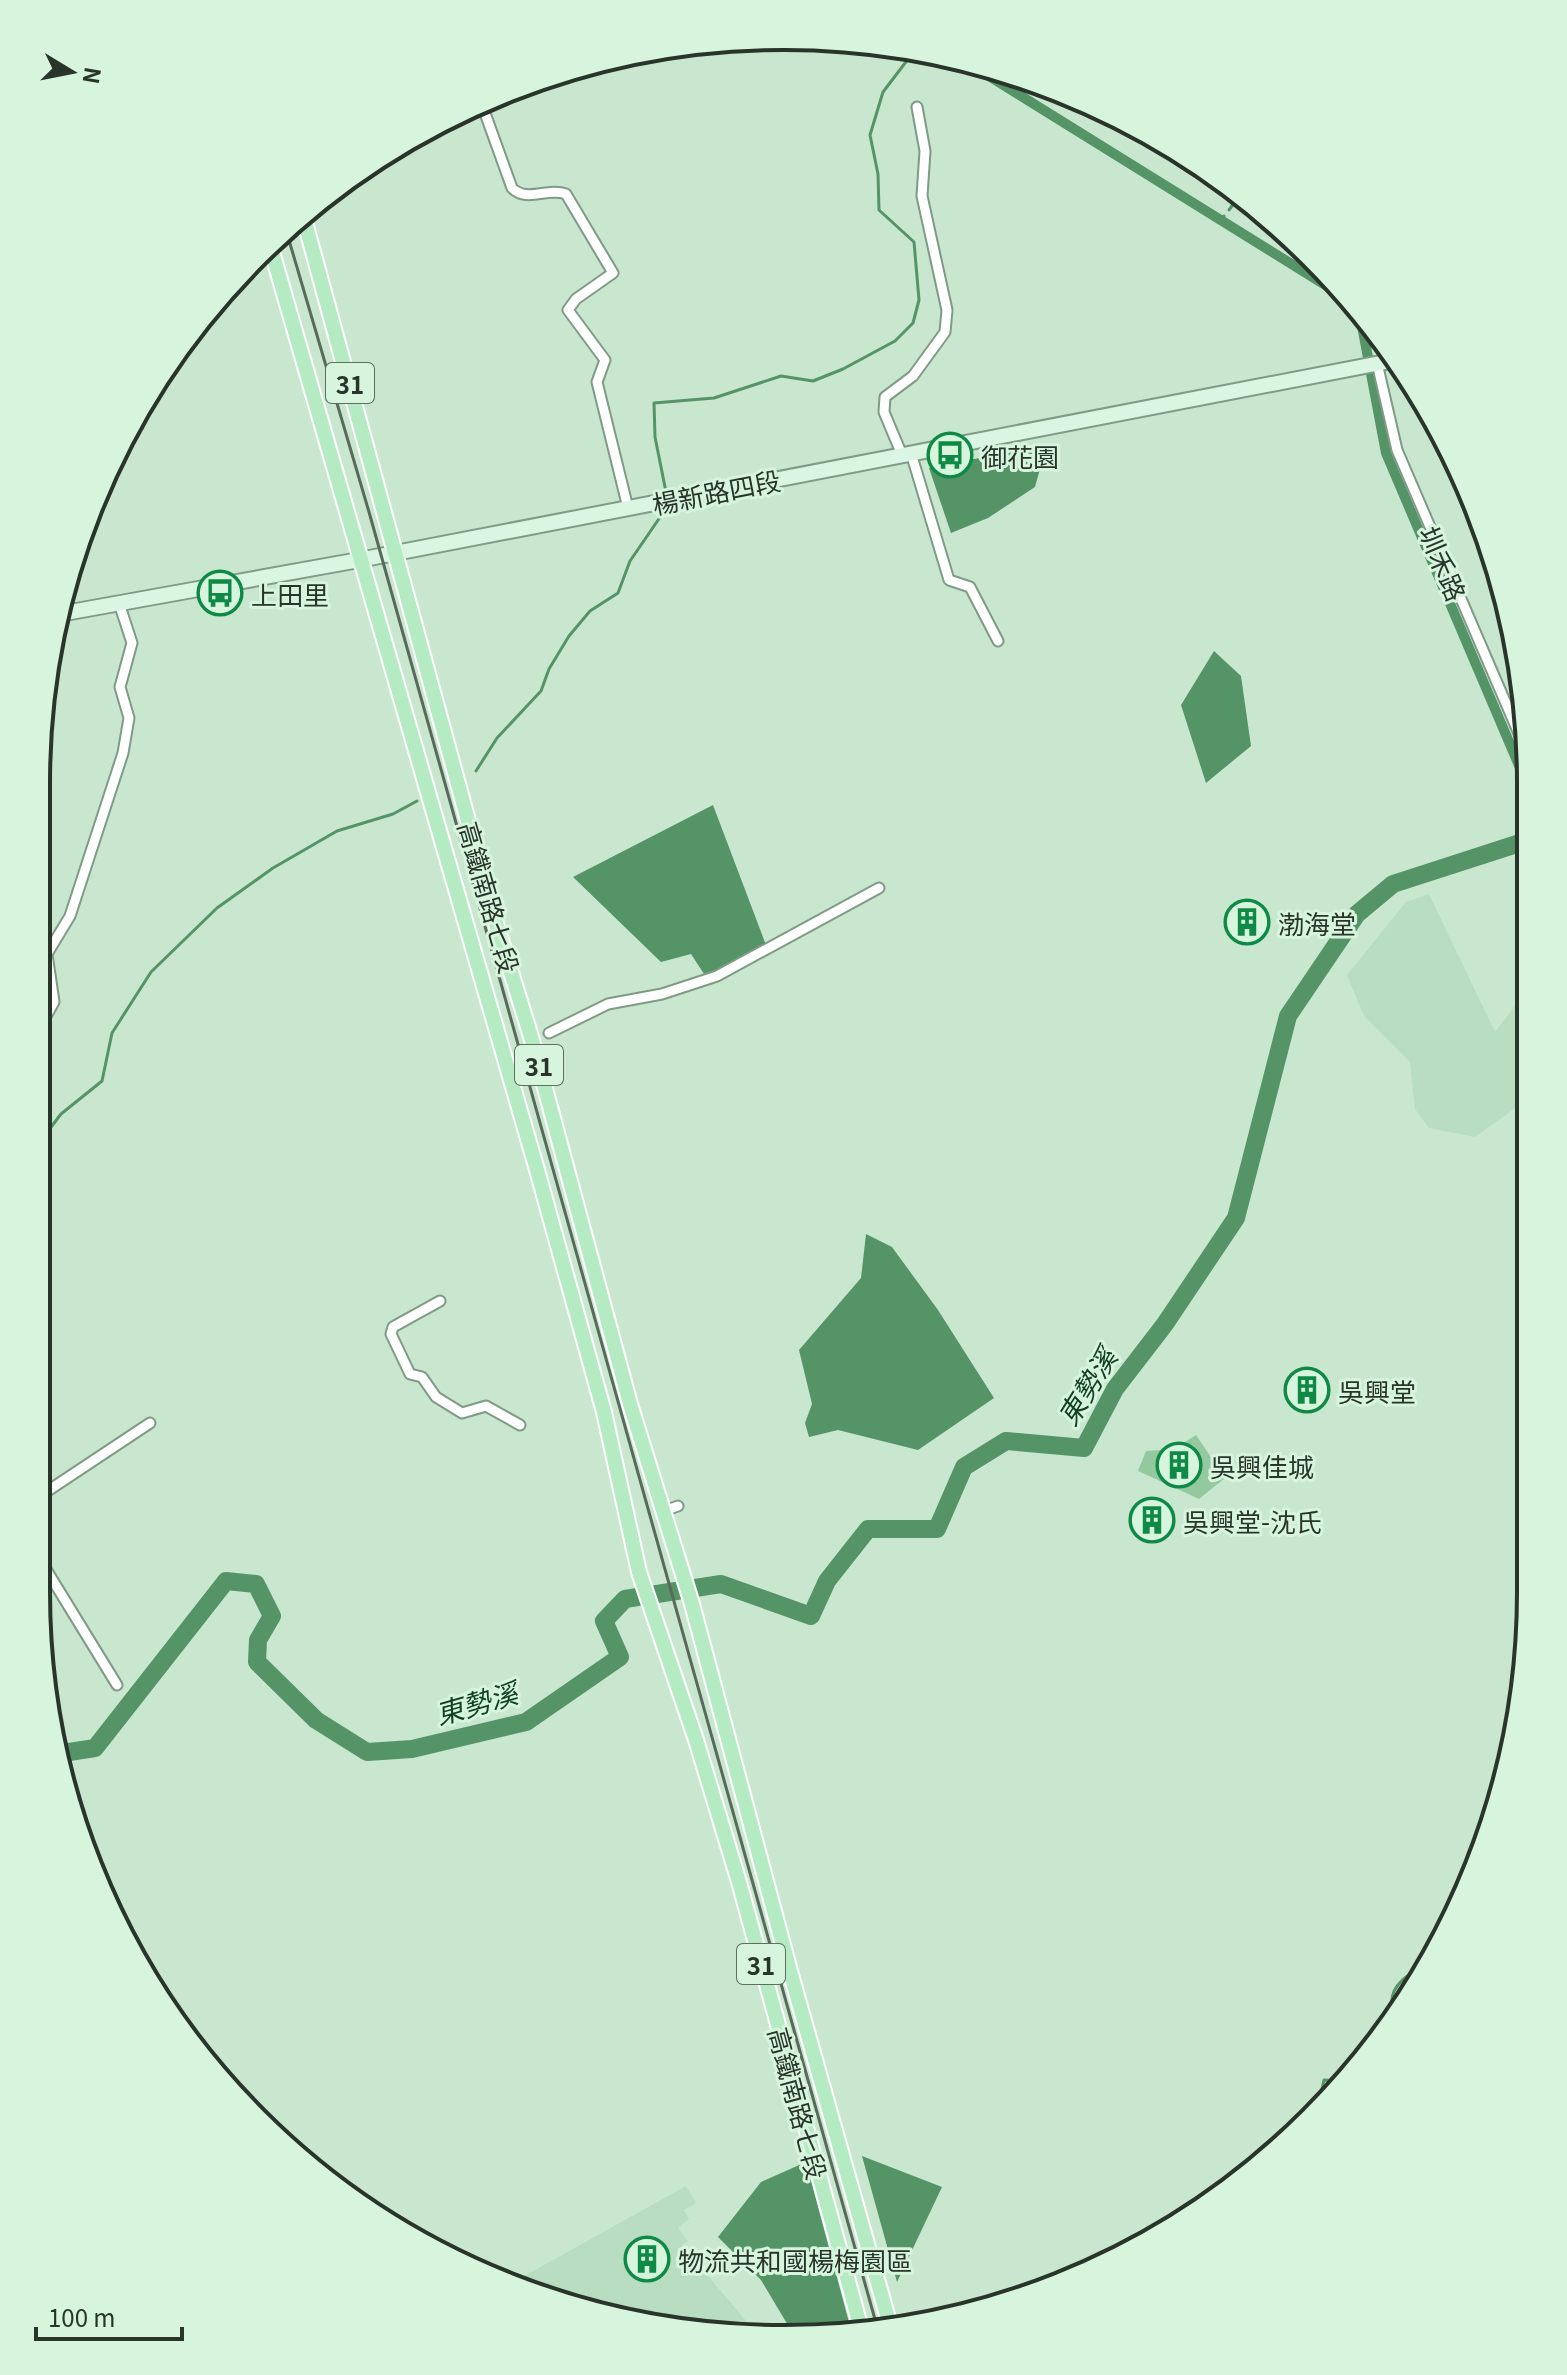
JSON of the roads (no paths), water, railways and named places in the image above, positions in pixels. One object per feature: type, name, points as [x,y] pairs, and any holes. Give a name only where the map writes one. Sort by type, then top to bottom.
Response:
[{"type":"main road","name":"高鐵南路七段","points":[[306,227],[497,927],[671,1508],[685,1577],[790,1971],[888,2318]]},
{"type":"main road","name":"高鐵南路七段","points":[[273,257],[359,560],[478,957],[649,1607],[696,1740],[739,1882],[859,2321]]},
{"type":"main road","name":"楊新路四段","points":[[71,612],[359,560],[1382,362]]},
{"type":"street","points":[[917,107],[925,151],[922,196],[947,310],[945,332],[913,376],[885,397],[884,412],[907,454],[949,580],[970,587],[998,641]]},
{"type":"street","points":[[485,114],[512,188],[525,195],[559,191],[566,194],[613,273],[576,299],[568,310],[605,360],[597,382],[628,508]]},
{"type":"street","name":"圳禾路","points":[[1382,362],[1397,450],[1514,722]]},
{"type":"street","points":[[50,949],[70,916],[123,753],[129,718],[120,687],[132,643],[119,603]]},
{"type":"street","points":[[549,1033],[608,1004],[662,994],[717,976],[879,888]]},
{"type":"street","points":[[50,975],[54,1002],[50,1009]]},
{"type":"street","points":[[440,1301],[393,1327],[391,1334],[410,1374],[422,1377],[436,1397],[462,1413],[486,1406],[520,1425]]},
{"type":"street","points":[[50,1489],[150,1423]]},
{"type":"street","points":[[50,1576],[117,1685]]},
{"type":"waterway","points":[[666,492],[655,437],[654,403],[714,398],[781,376],[813,381],[895,341],[913,323],[919,300],[914,242],[879,210],[878,174],[870,135],[883,92],[907,61]]},
{"type":"waterway","points":[[1001,84],[1315,278]]},
{"type":"waterway","points":[[1229,210],[1233,204]]},
{"type":"waterway","points":[[1364,336],[1386,453],[1516,758]]},
{"type":"waterway","points":[[476,771],[497,738],[541,691],[549,669],[569,636],[590,611],[618,593],[630,561],[665,510]]},
{"type":"waterway","points":[[50,1128],[61,1114],[102,1081],[112,1033],[151,972],[217,908],[273,868],[337,831],[393,814],[417,801]]},
{"type":"waterway","name":"東勢溪","points":[[68,1752],[95,1748],[226,1581],[256,1584],[272,1616],[258,1640],[257,1662],[316,1720],[367,1752],[412,1749],[526,1722],[620,1657],[604,1621],[625,1599],[721,1584],[811,1616],[827,1581],[868,1529],[937,1529],[964,1467],[1006,1441],[1084,1448],[1115,1389],[1165,1324],[1236,1218],[1288,1016],[1357,914],[1393,884],[1517,844]]},
{"type":"waterway","points":[[1392,2000],[1394,1991],[1408,1975]]},
{"type":"waterway","points":[[1322,2089],[1324,2080],[1330,2080]]},
{"type":"railway","points":[[290,242],[369,512],[875,2319]]},
{"type":"place","name":"御花園","points":[[950,455]]},
{"type":"place","name":"上田里","points":[[220,593]]},
{"type":"place","name":"渤海堂","points":[[1247,922]]},
{"type":"place","name":"吳興堂","points":[[1307,1390]]},
{"type":"place","name":"吳興佳城","points":[[1179,1465]]},
{"type":"place","name":"吳興堂-沈氏","points":[[1152,1520]]},
{"type":"place","name":"物流共和國楊梅園區","points":[[647,2259]]}]
